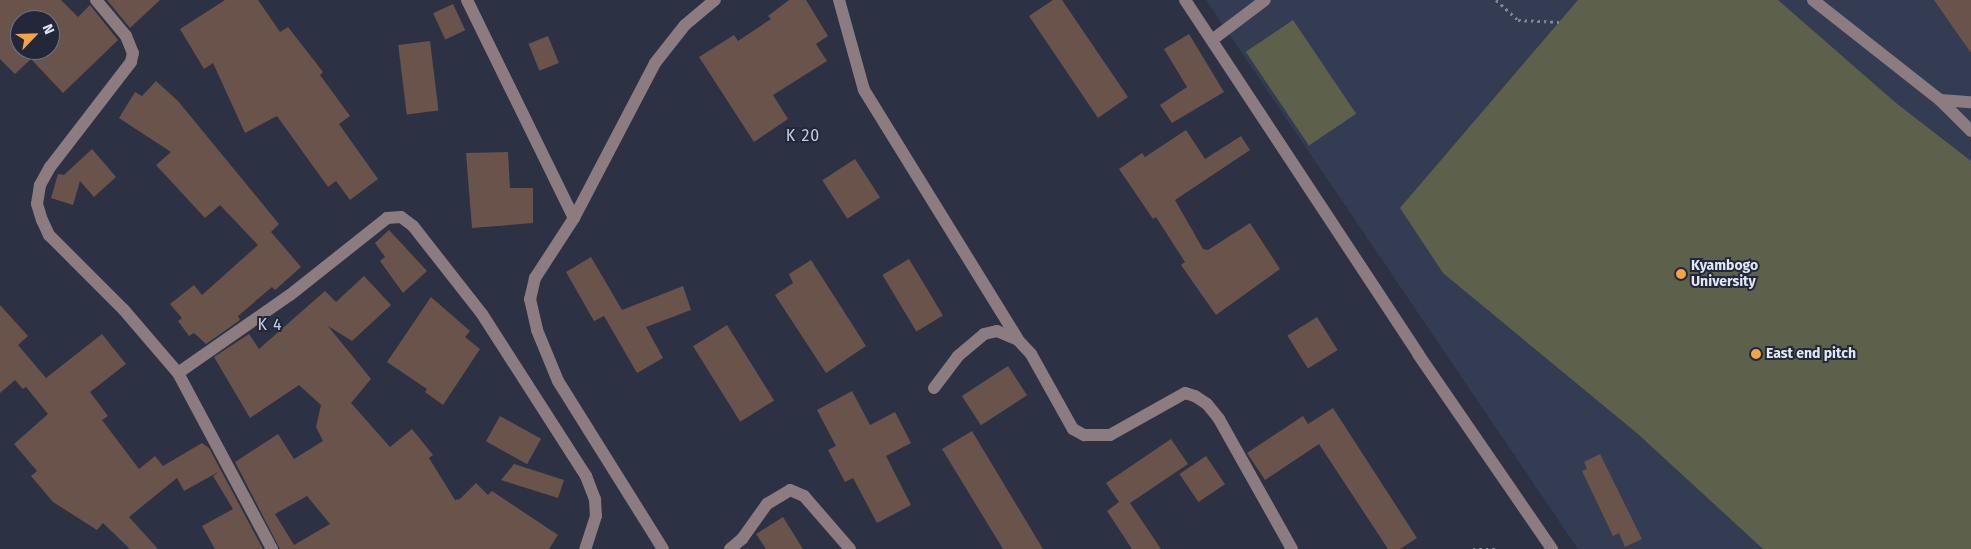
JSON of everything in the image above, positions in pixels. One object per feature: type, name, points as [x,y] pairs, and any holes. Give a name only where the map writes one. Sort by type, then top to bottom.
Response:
[{"type":"street","points":[[96,0],[126,36],[133,53],[131,62],[50,167],[40,185],[37,204],[49,236],[124,310],[178,373],[272,549]]},
{"type":"street","points":[[467,0],[574,218]]},
{"type":"street","points":[[663,549],[558,381],[537,330],[530,299],[535,278],[574,218],[655,62],[684,25],[715,0]]},
{"type":"street","points":[[839,0],[864,90],[1018,340],[1031,354],[1073,429],[1084,436],[1110,435],[1185,393],[1207,404],[1292,549]]},
{"type":"street","points":[[1185,0],[1418,354],[1552,549]]},
{"type":"street","points":[[1212,40],[1265,0]]},
{"type":"street","points":[[1813,0],[1940,100],[1971,131]]},
{"type":"street","points":[[1940,100],[1971,102]]},
{"type":"street","points":[[178,373],[290,295],[388,218],[401,217],[414,226],[482,314],[586,476],[595,499],[596,516],[584,549]]},
{"type":"street","points":[[934,388],[958,356],[984,334],[997,331],[1018,340]]},
{"type":"street","points":[[730,549],[742,540],[767,504],[790,490],[804,496],[850,549]]},
{"type":"path","points":[[1496,0],[1518,20],[1560,22]]},
{"type":"path","points":[[1473,549],[1496,549]]},
{"type":"shaded area","name":"East end pitch","points":[[1206,0],[1971,0],[1971,549],[1578,549]]},
{"type":"green space","name":"East end pitch","points":[[1578,0],[1778,0],[1896,103],[1971,161],[1971,549],[1763,549],[1638,434],[1443,273],[1400,208]]},
{"type":"green space","points":[[1293,20],[1356,114],[1309,146],[1246,52]]},
{"type":"building","points":[[0,0],[61,0],[78,17],[90,5],[118,40],[63,93],[32,60],[60,60],[60,10],[10,10],[10,60],[30,60],[15,74],[0,59]]},
{"type":"building","points":[[107,0],[160,0],[130,28]]},
{"type":"building","points":[[225,0],[258,0],[280,32],[288,27],[323,72],[320,75],[350,116],[339,124],[378,179],[350,200],[336,181],[328,187],[277,116],[245,133],[213,63],[204,69],[180,29]]},
{"type":"building","points":[[789,0],[806,0],[828,36],[816,44],[827,61],[773,95],[788,119],[754,142],[699,57],[734,35],[738,41],[771,19],[768,16]]},
{"type":"building","points":[[1053,0],[1062,0],[1128,97],[1098,118],[1029,16]]},
{"type":"building","points":[[1934,0],[1971,0],[1971,53]]},
{"type":"building","points":[[453,4],[465,30],[445,40],[433,13]]},
{"type":"building","points":[[1189,34],[1224,92],[1172,123],[1160,105],[1187,87],[1164,49]]},
{"type":"building","points":[[548,36],[559,63],[539,71],[529,44]]},
{"type":"building","points":[[430,41],[439,110],[407,114],[398,45]]},
{"type":"building","points":[[156,81],[178,101],[279,224],[271,232],[301,267],[275,290],[272,287],[238,316],[240,320],[206,344],[194,333],[189,336],[178,321],[182,318],[170,304],[194,285],[202,295],[258,245],[220,205],[205,218],[156,165],[171,152],[119,118],[135,92],[142,96]]},
{"type":"building","points":[[1186,130],[1205,159],[1241,136],[1250,150],[1175,200],[1203,249],[1208,250],[1250,223],[1280,269],[1216,315],[1181,265],[1185,262],[1156,217],[1153,219],[1119,169],[1142,153],[1145,157]]},
{"type":"building","points":[[92,149],[116,177],[94,197],[80,181],[73,205],[51,198],[58,174],[64,175]]},
{"type":"building","points":[[508,152],[510,188],[533,188],[533,223],[472,228],[466,153]]},
{"type":"building","points":[[855,159],[880,198],[847,219],[822,180]]},
{"type":"building","points":[[389,230],[427,271],[403,293],[380,261],[385,257],[375,243]]},
{"type":"building","points":[[591,257],[622,310],[683,286],[691,310],[646,327],[663,358],[637,373],[604,316],[594,321],[566,272]]},
{"type":"building","points":[[909,259],[943,316],[916,332],[882,275]]},
{"type":"building","points":[[811,260],[866,346],[826,373],[775,295],[793,283],[789,274]]},
{"type":"building","points":[[364,276],[391,305],[352,341],[328,326],[371,379],[351,403],[390,447],[412,429],[433,455],[429,458],[455,500],[460,499],[476,483],[488,495],[492,491],[558,535],[549,549],[280,549],[235,462],[278,434],[294,459],[323,441],[316,427],[321,405],[299,385],[250,418],[214,357],[249,334],[259,349],[325,291],[336,302]],"holes":[[[307,496],[330,524],[294,545],[275,514]]]},
{"type":"building","points":[[431,297],[470,331],[465,337],[480,349],[443,405],[425,392],[427,389],[387,362]]},
{"type":"building","points":[[0,305],[28,336],[18,345],[46,378],[102,334],[126,364],[90,392],[108,416],[102,420],[139,469],[155,456],[163,466],[202,443],[209,448],[263,549],[215,549],[202,526],[233,509],[213,476],[220,471],[184,491],[177,478],[129,517],[158,549],[130,549],[103,523],[97,530],[53,502],[31,476],[37,471],[14,444],[48,414],[26,387],[23,389],[15,380],[0,393]]},
{"type":"building","points":[[1317,317],[1338,350],[1308,369],[1287,336]]},
{"type":"building","points":[[727,325],[774,400],[740,422],[693,346]]},
{"type":"building","points":[[1008,366],[1027,395],[981,425],[962,396]]},
{"type":"building","points":[[852,391],[870,425],[895,412],[911,443],[886,456],[911,505],[877,523],[853,478],[845,482],[828,450],[836,446],[817,410]]},
{"type":"building","points":[[1333,408],[1417,538],[1400,549],[1388,549],[1319,444],[1265,480],[1247,453],[1303,416],[1308,424]]},
{"type":"building","points":[[500,416],[541,439],[527,464],[486,441]]},
{"type":"building","points":[[972,431],[1043,549],[1003,549],[942,449]]},
{"type":"building","points":[[1171,439],[1188,464],[1130,503],[1161,549],[1132,549],[1107,511],[1119,502],[1106,483]]},
{"type":"building","points":[[1600,454],[1642,539],[1625,547],[1619,533],[1613,536],[1582,471],[1587,469],[1584,462]]},
{"type":"building","points":[[1206,456],[1225,484],[1198,502],[1179,474]]},
{"type":"building","points":[[514,464],[564,480],[558,498],[501,480]]},
{"type":"building","points":[[783,517],[803,549],[766,549],[756,534]]},
{"type":"place","name":"Kyambogo University","points":[[1681,274]]},
{"type":"place","name":"East end pitch","points":[[1756,354]]},
{"type":"district","name":"K 20","points":[[803,136]]},
{"type":"district","name":"K 4","points":[[270,325]]}]
